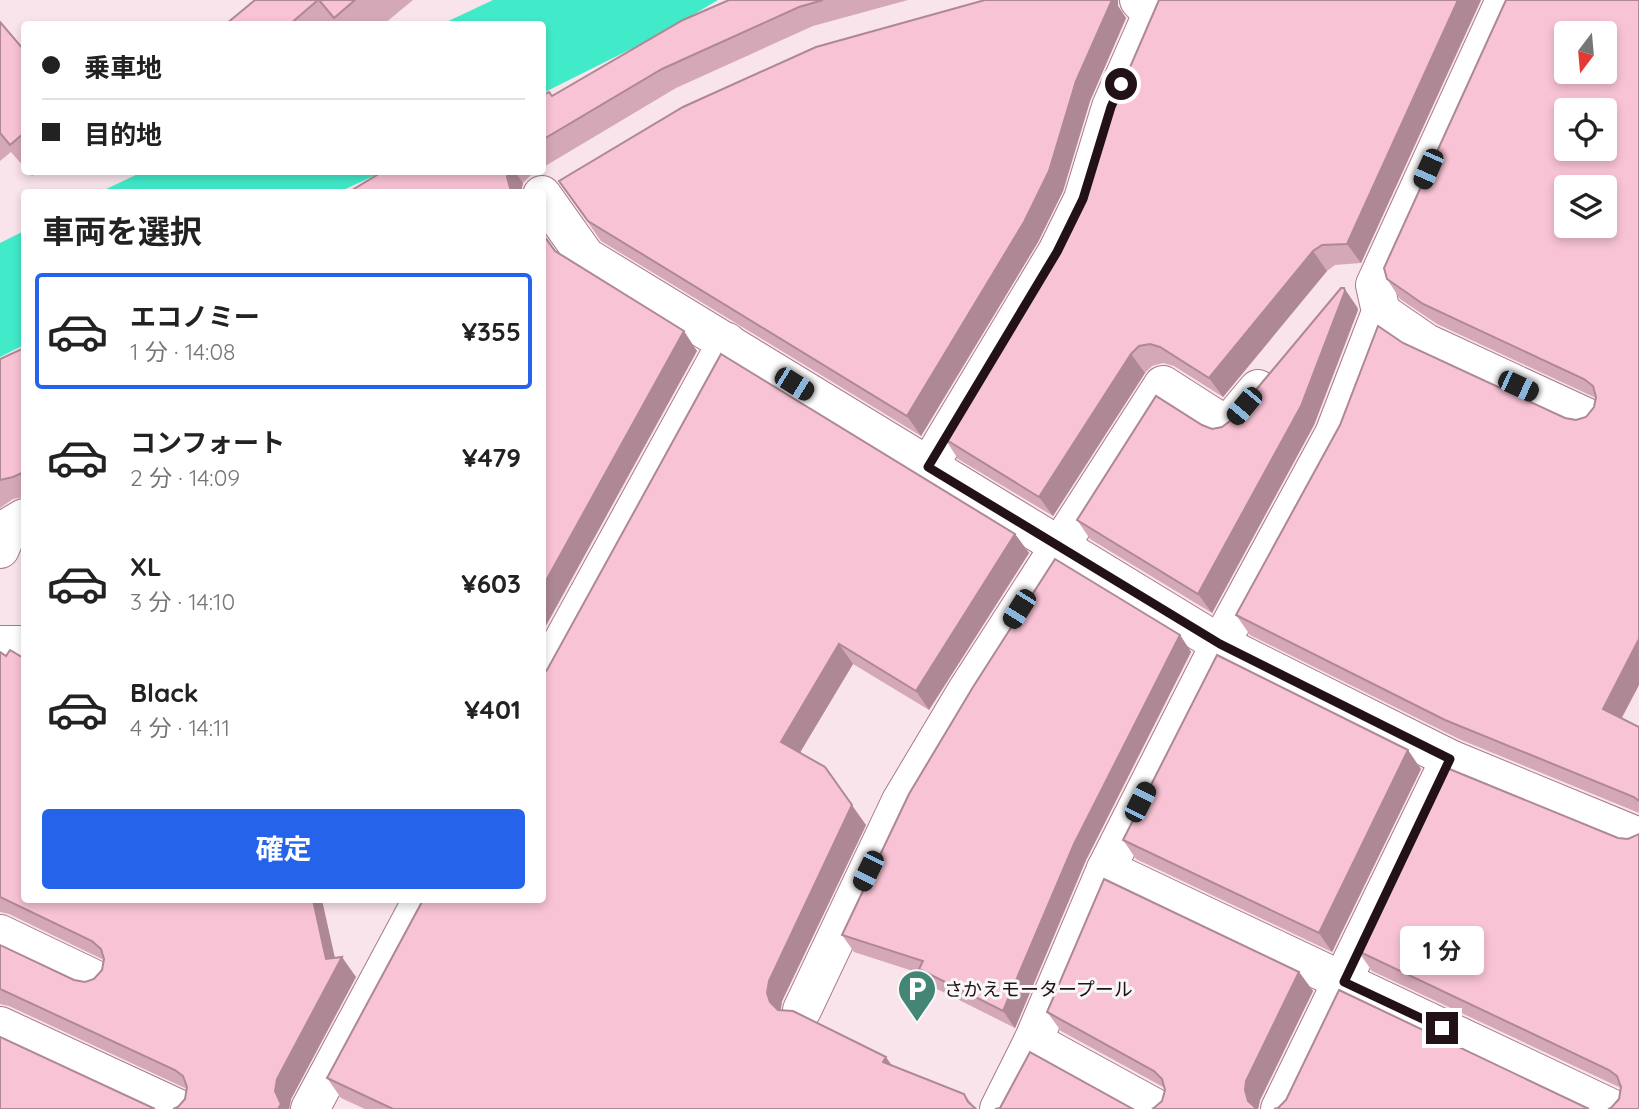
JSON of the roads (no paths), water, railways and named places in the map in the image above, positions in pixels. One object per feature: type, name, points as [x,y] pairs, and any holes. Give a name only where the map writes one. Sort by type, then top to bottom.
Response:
[{"type":"street","points":[[928,467],[1057,252],[1083,199],[1111,107],[1152,14],[1139,0]]},
{"type":"street","points":[[999,1109],[1033,1041],[1106,869],[1220,644],[1334,434],[1367,294],[1505,0]]},
{"type":"street","points":[[546,192],[575,174]]},
{"type":"street","points":[[546,201],[586,257],[1220,644],[1450,759],[1639,837]]},
{"type":"street","points":[[1367,294],[1426,343],[1588,418]]},
{"type":"street","points":[[546,672],[727,342]]},
{"type":"street","points":[[802,1010],[901,801],[966,692],[1163,385],[1227,426],[1278,366]]},
{"type":"street","points":[[0,548],[9,527],[21,520]]},
{"type":"street","points":[[0,645],[21,645]]},
{"type":"street","points":[[1280,1109],[1450,759]]},
{"type":"street","points":[[1106,869],[1613,1109]]},
{"type":"street","points":[[313,1108],[420,903]]},
{"type":"street","points":[[0,933],[96,980]]},
{"type":"street","points":[[0,1026],[179,1109]]},
{"type":"street","points":[[1033,1041],[1157,1109]]},
{"type":"place","name":"さかえモータープール","points":[[917,1023]]}]
